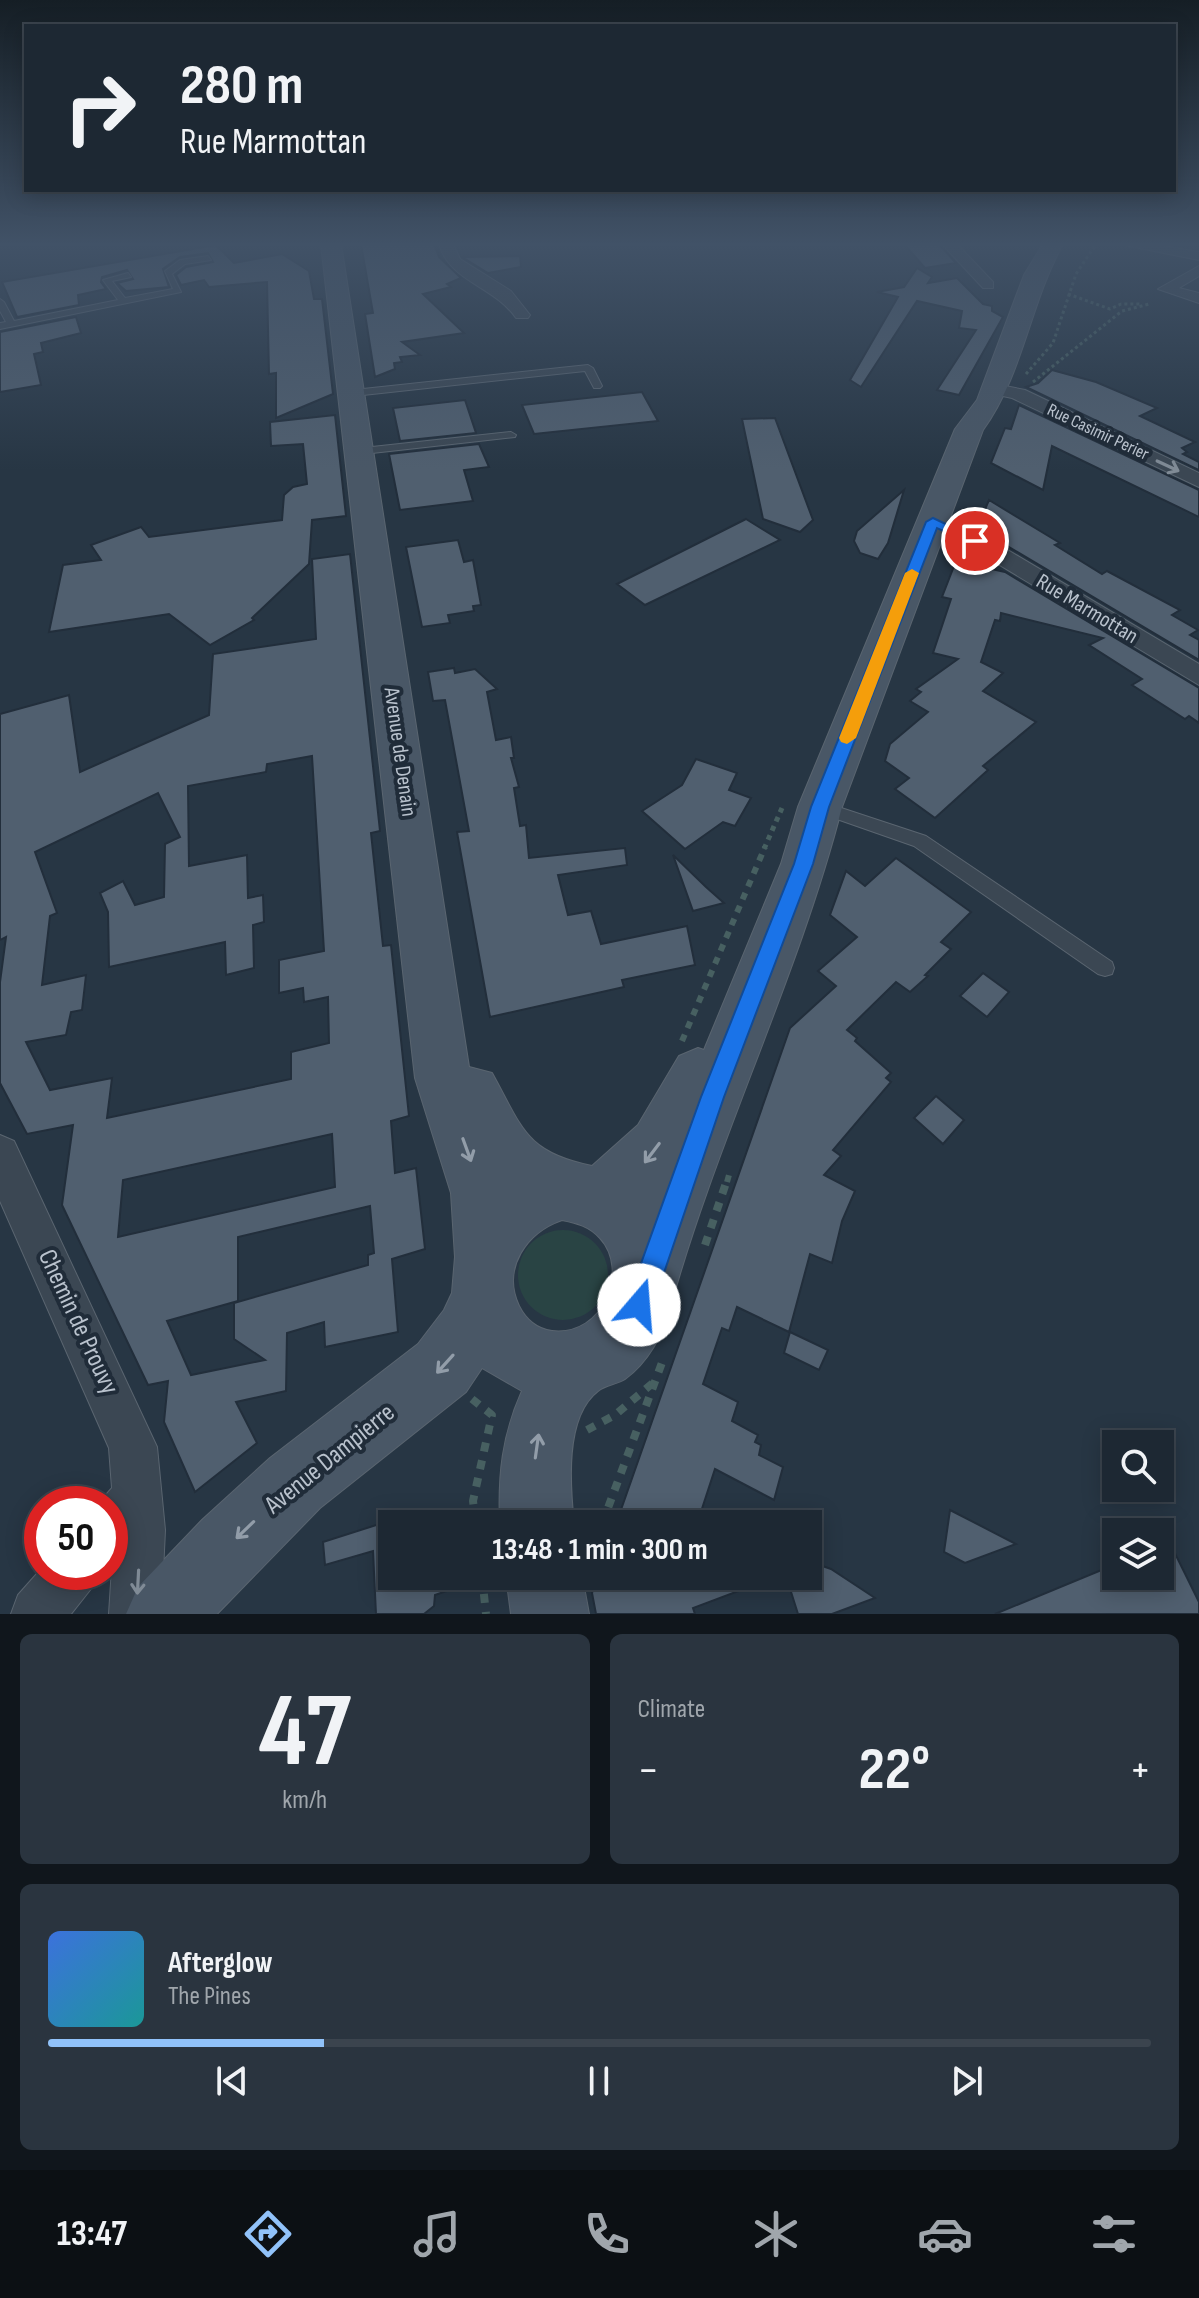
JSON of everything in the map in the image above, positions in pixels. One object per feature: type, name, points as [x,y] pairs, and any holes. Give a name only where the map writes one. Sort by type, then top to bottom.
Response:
[{"type":"main road","name":"Avenue de Denain","points":[[341,319],[443,1078],[481,1193],[484,1276]]},
{"type":"main road","name":"Avenue de Denain","points":[[352,319],[468,1075],[473,1092],[509,1162],[575,1194]]},
{"type":"main road","points":[[820,807],[791,848],[685,1102],[637,1171],[618,1187],[533,1197],[514,1209],[494,1232],[484,1276],[492,1323],[515,1351],[548,1366],[575,1365],[600,1355],[621,1337],[642,1295],[713,1097],[804,864],[820,807],[969,429],[1010,386],[1027,319]]},
{"type":"main road","points":[[575,1194],[621,1215],[638,1243],[643,1260],[642,1295]]},
{"type":"main road","name":"Avenue Dampierre","points":[[165,1614],[228,1546],[295,1483],[442,1368],[467,1333],[484,1276]]},
{"type":"main road","points":[[536,1510],[534,1466],[538,1433],[548,1405],[575,1365]]},
{"type":"main road","points":[[546,1590],[550,1614]]},
{"type":"street","name":"Rue Casimir Perier","points":[[1010,386],[1018,394],[1199,481]]},
{"type":"street","name":"Rue Marmottan","points":[[933,522],[961,532],[1199,676]]},
{"type":"street","name":"Chemin de Prouvy","points":[[0,1155],[128,1431],[125,1486]]},
{"type":"street","name":"Chemin de Prouvy","points":[[128,1548],[135,1614]]},
{"type":"street","points":[[37,1614],[57,1590]]},
{"type":"lane","points":[[9,319],[11,324]]},
{"type":"lane","points":[[0,326],[33,319]]},
{"type":"lane","points":[[363,392],[588,368],[597,386]]},
{"type":"lane","points":[[372,450],[511,435]]},
{"type":"lane","points":[[820,807],[904,833],[927,845],[1105,968]]},
{"type":"path","points":[[1010,386],[1035,382],[1112,319]]},
{"type":"path","points":[[573,1434],[608,1419],[654,1382]]},
{"type":"path","points":[[464,1392],[492,1415],[473,1501],[474,1510]]},
{"type":"path","points":[[483,1590],[486,1614]]},
{"type":"green space","points":[[563,1230],[580,1234],[595,1243],[604,1258],[608,1275],[604,1292],[595,1307],[580,1316],[563,1320],[546,1316],[531,1307],[522,1292],[518,1275],[522,1258],[531,1243],[546,1234]]},
{"type":"building","points":[[77,319],[81,333],[41,343],[43,352],[34,354],[41,385],[0,392],[0,332]]},
{"type":"building","points":[[268,319],[324,319],[333,394],[276,418],[276,373],[269,374]]},
{"type":"building","points":[[366,319],[450,319],[464,333],[402,342],[420,355],[400,357],[402,362],[394,363],[395,369],[375,377]]},
{"type":"building","points":[[885,319],[905,319],[861,387],[850,380]]},
{"type":"building","points":[[961,319],[1002,319],[959,395],[937,390],[976,330],[959,328]]},
{"type":"building","points":[[1052,370],[1096,382],[1157,408],[1140,416],[1195,442],[1182,448],[1187,452],[1183,454],[1199,462],[1199,470],[1026,387],[1038,383]]},
{"type":"building","points":[[642,392],[658,421],[534,434],[522,405]]},
{"type":"building","points":[[465,400],[476,433],[400,441],[393,408]]},
{"type":"building","points":[[1019,405],[1199,490],[1199,517],[1052,446],[1043,490],[991,463],[1005,428],[1011,429]]},
{"type":"building","points":[[335,415],[346,516],[312,520],[309,564],[252,618],[254,620],[210,645],[169,614],[49,632],[63,565],[101,560],[91,545],[141,527],[149,537],[282,520],[284,495],[293,487],[307,484],[303,444],[271,446],[270,422]]},
{"type":"building","points":[[775,418],[813,520],[800,532],[763,519],[742,419]]},
{"type":"building","points":[[479,444],[489,467],[464,470],[473,501],[400,510],[389,454]]},
{"type":"building","points":[[904,490],[888,543],[878,559],[860,553],[854,541],[857,531]]},
{"type":"building","points":[[989,500],[1060,543],[1055,545],[1102,574],[1107,571],[1180,610],[1172,615],[1198,630],[1190,635],[1199,640],[1199,660],[977,528]]},
{"type":"building","points":[[746,519],[780,540],[645,605],[617,584]]},
{"type":"building","points":[[458,540],[464,562],[473,560],[481,605],[473,606],[474,611],[448,615],[450,623],[422,627],[406,547]]},
{"type":"building","points":[[350,554],[380,831],[371,833],[383,946],[391,945],[409,1116],[391,1121],[395,1173],[416,1168],[425,1249],[392,1259],[398,1332],[325,1347],[324,1322],[287,1333],[286,1391],[236,1402],[257,1443],[195,1492],[164,1422],[168,1381],[148,1385],[62,1205],[73,1125],[27,1134],[0,1083],[0,982],[6,937],[0,940],[0,714],[69,695],[80,772],[209,715],[213,654],[316,639],[312,559]],"holes":[[[312,756],[324,951],[279,960],[279,993],[303,988],[304,1002],[328,997],[329,1043],[291,1052],[291,1079],[107,1118],[112,1078],[50,1090],[26,1042],[66,1035],[71,1012],[82,1010],[86,975],[42,985],[50,916],[57,913],[35,852],[158,793],[180,837],[165,844],[164,897],[135,905],[123,881],[100,893],[108,912],[109,967],[225,942],[226,975],[254,968],[253,925],[264,922],[263,895],[248,898],[247,855],[189,866],[188,786],[266,772],[267,764]],[[332,1134],[335,1187],[118,1237],[123,1180]],[[370,1206],[374,1253],[368,1255],[368,1265],[234,1303],[234,1339],[265,1360],[191,1375],[167,1321],[238,1301],[238,1237]]]},
{"type":"building","points":[[956,561],[1005,572],[1199,688],[1199,723],[1189,716],[1185,719],[1132,685],[1142,679],[1089,645],[1103,638],[1001,613],[1000,621],[995,620],[981,662],[1003,673],[983,691],[1036,722],[983,766],[988,770],[935,818],[895,789],[909,778],[885,761],[890,744],[928,712],[910,701],[921,692],[916,689],[958,659],[933,653],[951,599],[942,597]]},
{"type":"building","points":[[454,668],[455,673],[475,669],[497,689],[487,692],[496,740],[511,737],[514,758],[511,758],[519,787],[514,788],[520,826],[526,825],[529,858],[625,848],[627,865],[558,875],[568,915],[591,911],[601,944],[687,926],[695,965],[622,980],[624,987],[490,1017],[457,832],[469,831],[445,700],[433,701],[428,672]]},
{"type":"building","points":[[696,759],[737,773],[729,790],[751,798],[735,826],[723,822],[685,849],[642,811],[682,785]]},
{"type":"building","points":[[673,855],[706,887],[724,903],[693,911]]},
{"type":"building","points":[[896,858],[971,912],[941,942],[951,949],[925,975],[928,976],[910,992],[896,982],[847,1030],[891,1073],[886,1078],[891,1082],[833,1150],[841,1156],[824,1175],[855,1191],[842,1221],[832,1263],[810,1254],[789,1332],[737,1307],[729,1331],[722,1328],[703,1384],[738,1402],[732,1421],[758,1435],[755,1442],[761,1445],[759,1455],[783,1467],[774,1500],[715,1469],[702,1510],[621,1510],[790,1028],[836,986],[818,971],[857,937],[830,915],[846,871],[865,886]]},
{"type":"building","points":[[983,973],[1009,992],[987,1017],[960,996]]},
{"type":"building","points":[[936,1096],[964,1120],[943,1144],[914,1118]]},
{"type":"building","points":[[790,1332],[828,1350],[819,1370],[784,1353]]},
{"type":"building","points":[[950,1510],[1016,1544],[965,1563],[944,1552]]},
{"type":"building","points":[[378,1524],[378,1590],[449,1590],[435,1595],[434,1606],[424,1614],[376,1614],[373,1551],[325,1565],[323,1542]]},
{"type":"building","points":[[1174,1551],[1199,1602],[1199,1614],[995,1614],[1102,1570],[1102,1590],[1174,1590]]},
{"type":"building","points":[[822,1566],[875,1598],[832,1614],[798,1614],[790,1590],[822,1590]]},
{"type":"building","points":[[593,1590],[741,1590],[693,1608],[695,1614],[596,1614]]},
{"type":"slow traffic","points":[[847,738],[912,573]]},
{"type":"route","points":[[639,1305],[713,1097],[804,864],[820,807],[933,522],[948,526],[975,541]]}]
